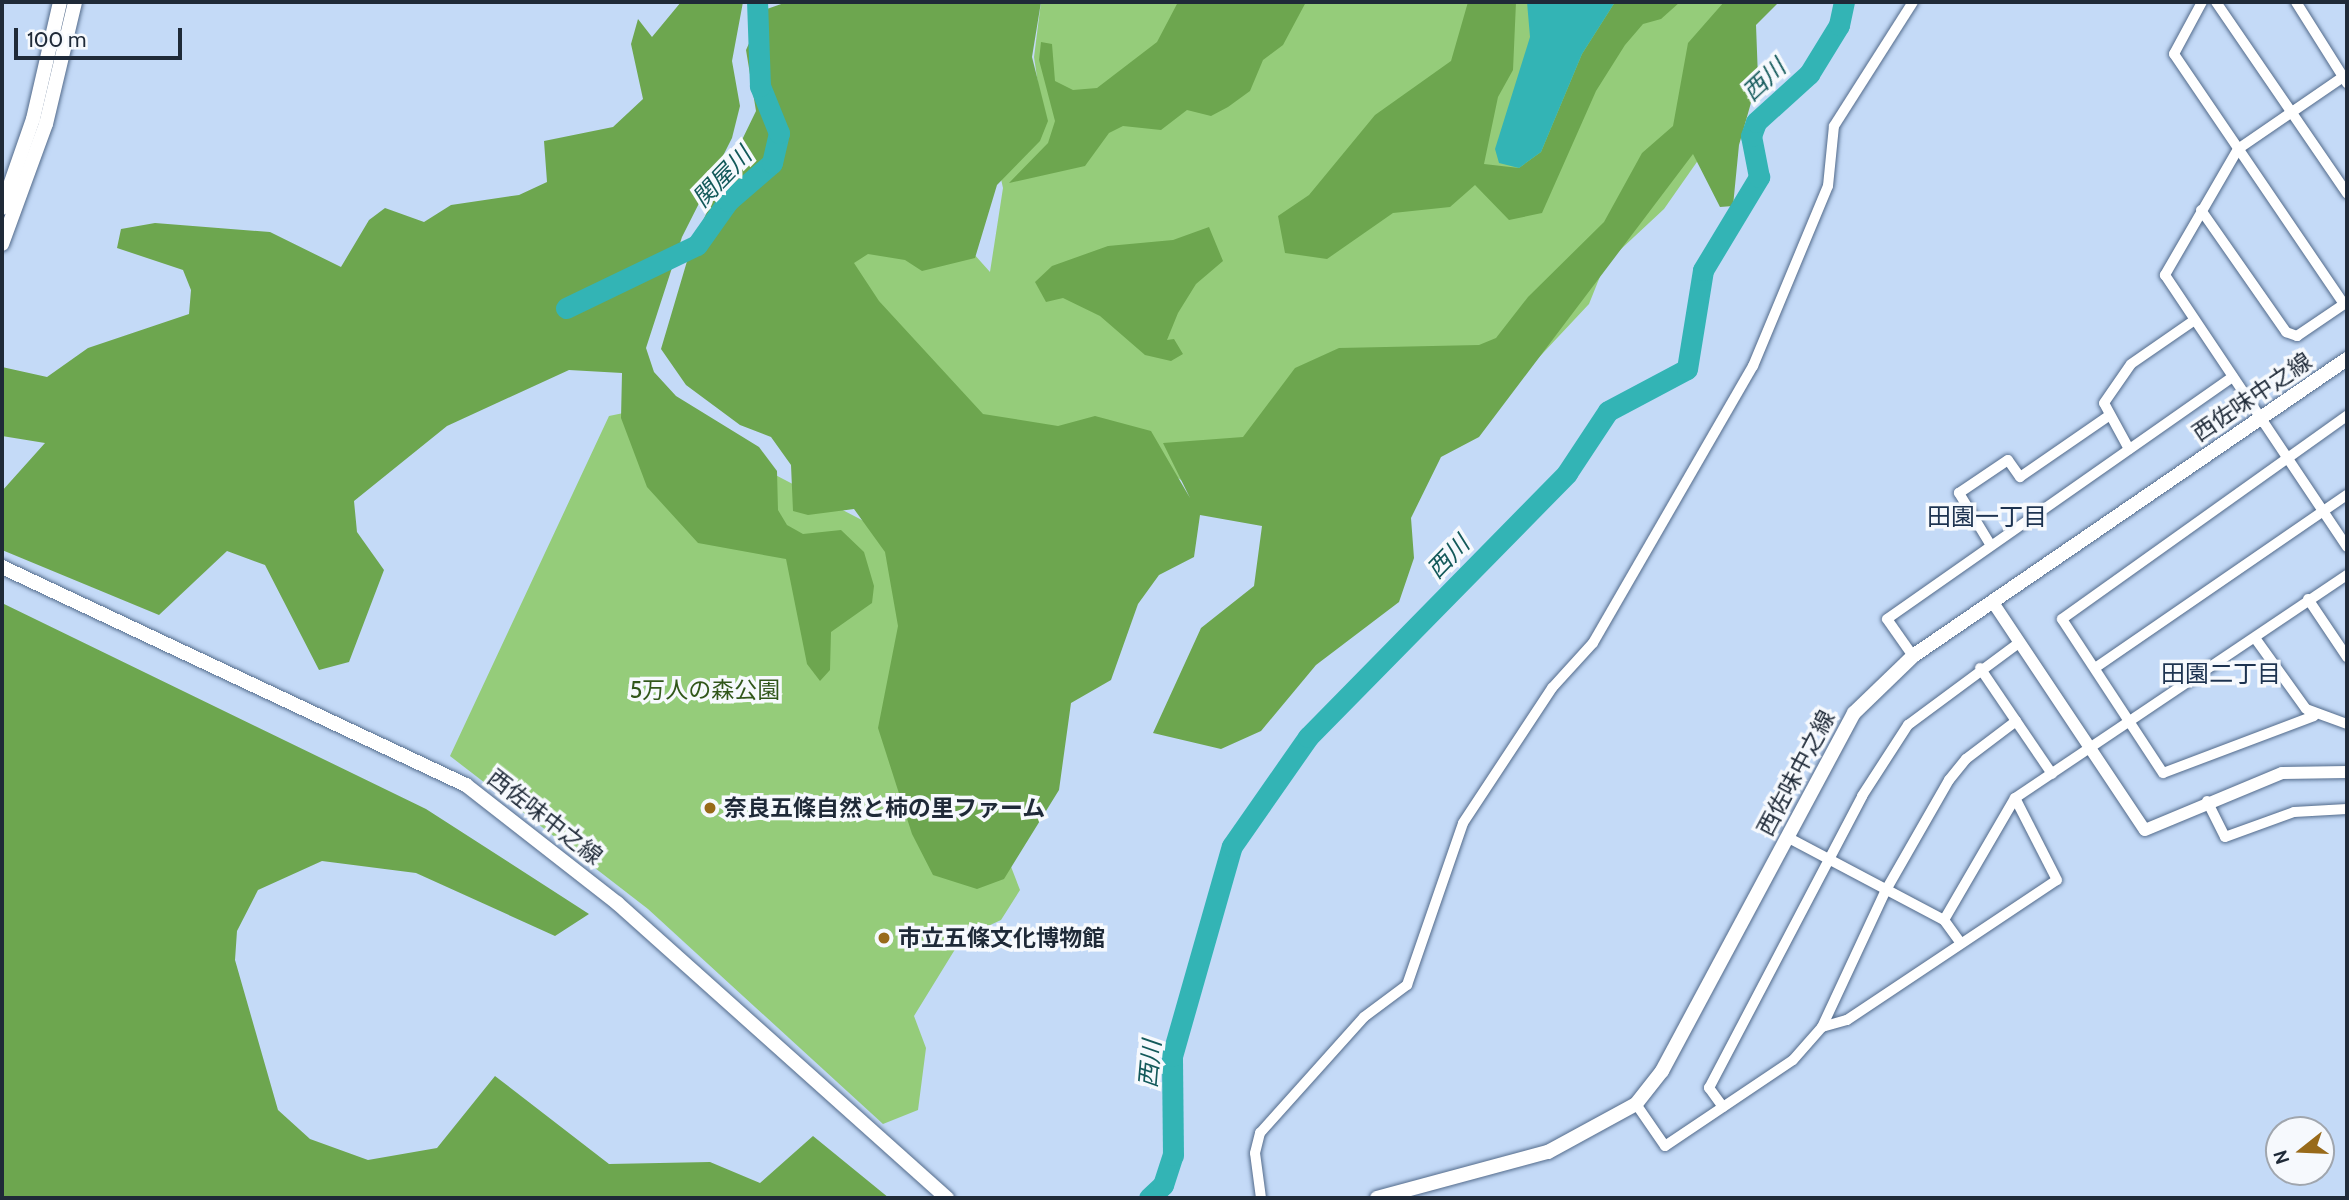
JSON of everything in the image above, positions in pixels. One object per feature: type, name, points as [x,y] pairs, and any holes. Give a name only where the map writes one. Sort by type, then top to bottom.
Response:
[{"type":"main road","points":[[2,208],[33,120],[60,2]]},
{"type":"main road","points":[[2,244],[46,124],[75,2]]},
{"type":"main road","name":"西佐味中之線","points":[[1388,1197],[1548,1152],[1636,1104],[1662,1070],[1854,713],[1913,656],[2347,359]]},
{"type":"main road","name":"西佐味中之線","points":[[2,567],[409,753],[520,821],[947,1198]]},
{"type":"street","points":[[1261,1198],[1255,1153],[1260,1133],[1363,1017],[1407,985],[1463,824],[1552,688],[1593,643],[1753,366],[1828,186],[1835,126],[1913,2]]},
{"type":"street","points":[[2201,211],[2286,332],[2297,337],[2346,303],[2174,54],[2202,2]]},
{"type":"street","points":[[2216,2],[2347,194]]},
{"type":"street","points":[[2296,2],[2345,80],[2291,111],[2238,149],[2165,275],[2284,458],[2347,547]]},
{"type":"street","points":[[2129,449],[2107,417],[2104,403],[2131,364],[2193,321]]},
{"type":"street","points":[[1913,656],[1886,619],[2233,377]]},
{"type":"street","points":[[2347,416],[2284,458],[2062,619],[2163,773],[2314,716],[2347,724]]},
{"type":"street","points":[[1990,544],[1959,493],[2008,460],[2020,477],[2107,417]]},
{"type":"street","points":[[2095,668],[2347,495]]},
{"type":"street","points":[[1944,920],[2015,798],[2347,575]]},
{"type":"street","points":[[2308,599],[2347,657]]},
{"type":"street","points":[[1992,601],[2145,830],[2207,801],[2282,774],[2347,772]]},
{"type":"street","points":[[2255,638],[2314,716]]},
{"type":"street","points":[[1723,1107],[1709,1088],[1830,860],[1908,725],[1980,668],[2020,642]]},
{"type":"street","points":[[1980,668],[2052,774]]},
{"type":"street","points":[[1636,1104],[1665,1146],[1793,1060],[1822,1027],[1886,890],[1966,759],[2016,721]]},
{"type":"street","points":[[1822,1027],[1847,1020],[1960,942],[2057,880],[2015,798]]},
{"type":"street","points":[[2207,801],[2225,837],[2294,812],[2347,809]]},
{"type":"street","points":[[1787,837],[1944,920],[1960,942]]},
{"type":"green space","points":[[1041,2],[1764,2],[1724,43],[1727,119],[1664,209],[1605,264],[1589,304],[1479,421],[1209,499],[1144,455],[984,429],[847,286],[850,241],[973,253],[990,272],[1003,188],[999,170],[1042,111],[1034,57]]},
{"type":"green space","name":"5万人の森公園","points":[[667,404],[716,444],[881,530],[1020,890],[1001,920],[962,938],[914,1016],[926,1048],[918,1110],[883,1124],[648,909],[450,756],[609,416]]},
{"type":"shaded area","points":[[681,2],[743,2],[732,61],[740,106],[732,138],[682,237],[646,348],[654,372],[676,396],[759,447],[777,471],[778,510],[787,525],[803,534],[841,530],[864,552],[874,586],[872,603],[831,632],[830,670],[820,681],[807,664],[786,559],[698,543],[647,487],[621,418],[622,373],[569,370],[447,426],[354,501],[357,532],[384,570],[349,662],[319,670],[265,565],[227,551],[159,615],[2,550],[2,491],[45,443],[2,436],[2,367],[47,377],[88,348],[189,314],[191,290],[183,270],[117,248],[121,229],[155,223],[270,232],[341,267],[369,220],[385,208],[424,222],[451,205],[519,195],[547,182],[544,141],[613,127],[643,99],[631,44],[638,19],[652,37]]},
{"type":"shaded area","points":[[787,2],[1041,2],[1032,57],[1048,121],[1040,141],[997,185],[975,258],[922,271],[905,260],[868,254],[854,263],[879,301],[983,414],[1058,426],[1095,416],[1151,431],[1190,498],[1163,443],[1243,437],[1295,368],[1339,348],[1479,345],[1496,338],[1528,297],[1604,222],[1642,153],[1673,126],[1688,43],[1724,2],[1779,2],[1756,25],[1758,78],[1739,145],[1733,206],[1720,207],[1693,154],[1479,437],[1441,457],[1411,518],[1414,558],[1399,602],[1316,665],[1261,731],[1221,749],[1153,733],[1201,628],[1254,586],[1262,526],[1200,515],[1194,557],[1159,575],[1138,604],[1111,680],[1071,703],[1059,790],[1004,879],[977,889],[933,875],[912,834],[878,728],[898,626],[885,552],[854,509],[808,515],[793,511],[791,465],[771,437],[740,425],[686,385],[661,349],[693,241],[756,111],[746,50],[764,10]]},
{"type":"shaded area","points":[[1178,2],[1306,2],[1283,45],[1263,60],[1250,91],[1228,107],[1211,116],[1187,110],[1161,130],[1123,126],[1109,133],[1085,166],[1009,183],[1048,143],[1055,121],[1039,60],[1041,42],[1052,44],[1055,81],[1073,90],[1097,88],[1157,42]]},
{"type":"shaded area","points":[[1468,2],[1516,2],[1513,70],[1498,97],[1484,164],[1519,168],[1541,152],[1582,54],[1615,2],[1680,2],[1661,19],[1643,24],[1625,45],[1596,91],[1542,213],[1509,220],[1475,185],[1450,207],[1393,213],[1327,259],[1285,253],[1278,216],[1309,195],[1375,115],[1451,61]]},
{"type":"shaded area","points":[[1527,2],[1615,2],[1582,54],[1541,152],[1519,168],[1499,163],[1495,149],[1530,37]]},
{"type":"shaded area","points":[[1209,227],[1223,261],[1196,284],[1178,313],[1167,340],[1174,339],[1183,354],[1171,361],[1145,355],[1100,316],[1063,298],[1046,302],[1035,282],[1052,266],[1108,246],[1173,240]]},
{"type":"shaded area","points":[[2,603],[426,809],[589,914],[555,936],[416,873],[322,861],[258,890],[237,931],[235,960],[278,1110],[310,1139],[368,1160],[437,1148],[495,1076],[609,1164],[710,1162],[760,1183],[813,1136],[889,1198],[2,1198]]},
{"type":"waterway","name":"関屋川","points":[[566,308],[697,245],[728,201],[772,163],[779,133],[760,86],[757,2]]},
{"type":"waterway","name":"西川","points":[[1149,1198],[1163,1185],[1173,1155],[1172,1056],[1232,846],[1308,737],[1567,473],[1608,411],[1687,369],[1703,270],[1759,177],[1751,136],[1756,122],[1809,74],[1839,25],[1844,2]]},
{"type":"place","name":"奈良五條自然と柿の里ファーム","points":[[710,808]]},
{"type":"place","name":"市立五條文化博物館","points":[[884,938]]},
{"type":"district","name":"田園一丁目","points":[[1987,517]]},
{"type":"district","name":"田園二丁目","points":[[2221,674]]}]
